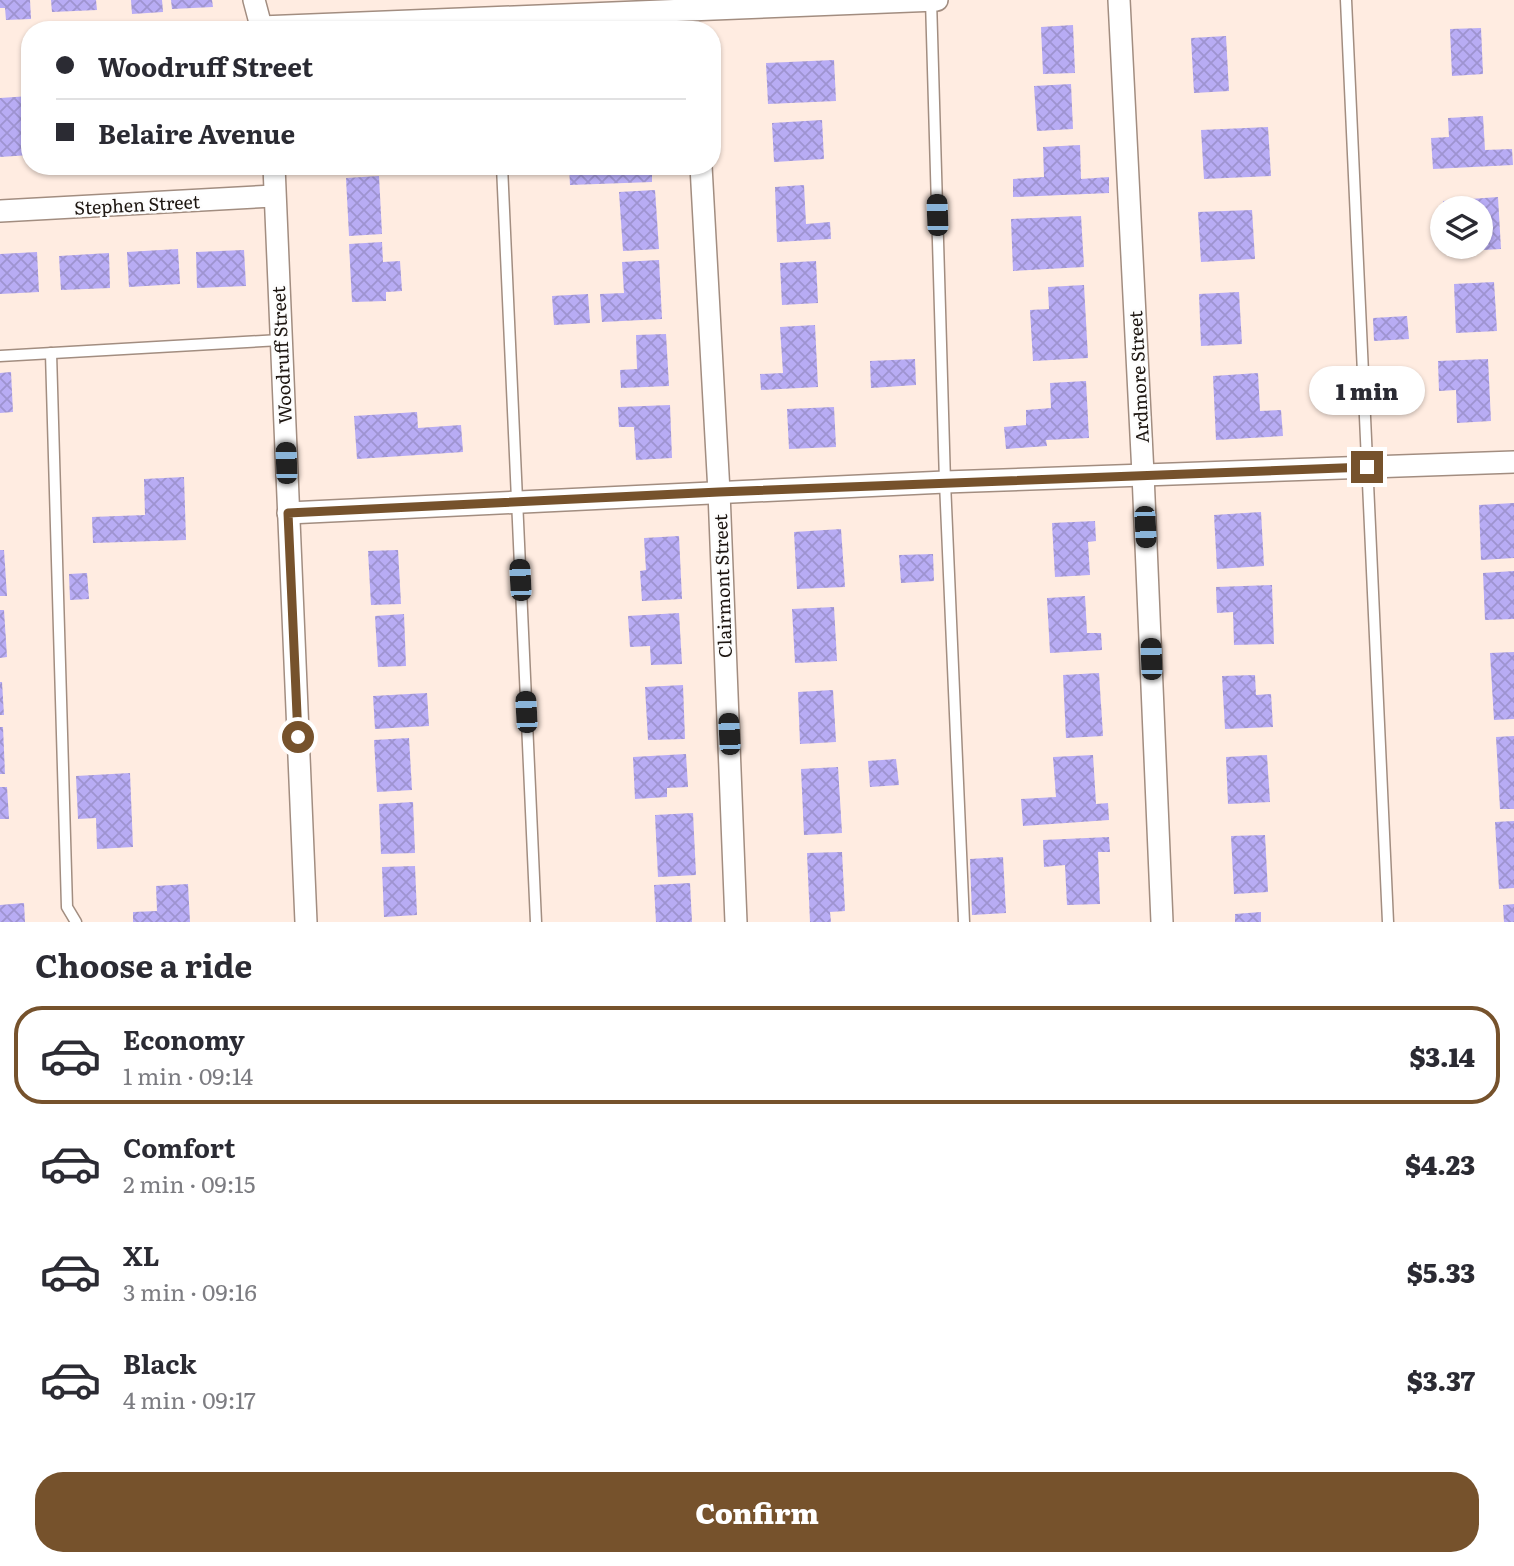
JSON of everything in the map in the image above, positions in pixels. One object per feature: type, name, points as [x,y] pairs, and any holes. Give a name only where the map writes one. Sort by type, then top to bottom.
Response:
[{"type":"street","points":[[254,0],[259,21]]},
{"type":"street","points":[[644,21],[693,20],[937,0]]},
{"type":"street","name":"Ardmore Street","points":[[1119,0],[1162,922]]},
{"type":"street","name":"Woodruff Street","points":[[274,175],[306,922]]},
{"type":"street","name":"Clairmont Street","points":[[701,175],[719,492],[736,922]]},
{"type":"street","name":"Stephen Street","points":[[0,211],[274,196]]},
{"type":"street","points":[[288,513],[945,482],[1514,462]]},
{"type":"lane","points":[[931,0],[945,482],[964,922]]},
{"type":"lane","points":[[1346,0],[1388,922]]},
{"type":"lane","points":[[502,175],[536,922]]},
{"type":"lane","points":[[0,356],[281,340]]},
{"type":"lane","points":[[51,353],[67,908],[76,922]]},
{"type":"building","points":[[0,0],[30,0],[31,19],[6,20],[5,8],[0,8]]},
{"type":"building","points":[[51,0],[96,0],[97,10],[52,12]]},
{"type":"building","points":[[131,0],[162,0],[163,12],[132,14]]},
{"type":"building","points":[[171,0],[212,0],[213,7],[172,9]]},
{"type":"building","points":[[1073,25],[1075,73],[1043,74],[1041,27]]},
{"type":"building","points":[[1481,28],[1483,74],[1452,76],[1450,29]]},
{"type":"building","points":[[1226,36],[1229,91],[1194,93],[1191,38]]},
{"type":"building","points":[[834,60],[836,101],[768,104],[766,63]]},
{"type":"building","points":[[1071,84],[1073,129],[1037,131],[1034,86]]},
{"type":"building","points":[[21,97],[21,156],[0,157],[0,98]]},
{"type":"building","points":[[1483,116],[1485,150],[1512,149],[1513,165],[1433,169],[1431,138],[1449,137],[1448,118]]},
{"type":"building","points":[[822,120],[824,159],[774,162],[772,123]]},
{"type":"building","points":[[1268,127],[1271,176],[1204,179],[1201,130]]},
{"type":"building","points":[[1080,145],[1081,179],[1109,177],[1109,193],[1013,197],[1013,179],[1044,177],[1043,147]]},
{"type":"building","points":[[569,175],[652,175],[652,182],[570,185]]},
{"type":"building","points":[[379,176],[382,234],[349,236],[346,178]]},
{"type":"building","points":[[804,185],[806,224],[830,222],[831,239],[777,242],[775,187]]},
{"type":"building","points":[[655,190],[659,249],[623,251],[619,192]]},
{"type":"building","points":[[1493,197],[1498,197],[1501,249],[1493,249]]},
{"type":"building","points":[[1252,210],[1255,259],[1201,262],[1198,212]]},
{"type":"building","points":[[1081,216],[1084,267],[1013,271],[1011,219]]},
{"type":"building","points":[[382,242],[383,262],[400,261],[402,291],[386,292],[386,301],[352,302],[349,244]]},
{"type":"building","points":[[178,249],[180,284],[129,287],[127,252]]},
{"type":"building","points":[[244,250],[246,286],[197,288],[196,252]]},
{"type":"building","points":[[37,252],[39,292],[0,294],[0,254]]},
{"type":"building","points":[[109,253],[110,288],[61,290],[59,256]]},
{"type":"building","points":[[659,260],[662,319],[602,322],[600,294],[624,293],[622,262]]},
{"type":"building","points":[[816,261],[818,303],[782,305],[780,263]]},
{"type":"building","points":[[1494,282],[1497,331],[1456,333],[1454,284]]},
{"type":"building","points":[[1084,285],[1088,358],[1033,361],[1030,310],[1049,309],[1048,287]]},
{"type":"building","points":[[1239,292],[1242,344],[1201,346],[1199,294]]},
{"type":"building","points":[[588,294],[590,323],[554,325],[552,296]]},
{"type":"building","points":[[1407,316],[1409,339],[1374,341],[1373,318]]},
{"type":"building","points":[[815,325],[818,387],[761,390],[760,374],[783,373],[780,327]]},
{"type":"building","points":[[666,334],[669,386],[621,388],[620,370],[637,369],[636,335]]},
{"type":"building","points":[[915,359],[916,385],[871,388],[870,361]]},
{"type":"building","points":[[1488,359],[1491,421],[1457,423],[1456,390],[1439,391],[1438,361]]},
{"type":"building","points":[[11,372],[13,412],[0,413],[0,373]]},
{"type":"building","points":[[1258,373],[1260,411],[1281,410],[1283,436],[1216,440],[1213,376]]},
{"type":"building","points":[[1086,381],[1089,438],[1046,440],[1047,446],[1006,449],[1004,427],[1026,425],[1026,410],[1051,408],[1050,383]]},
{"type":"building","points":[[670,405],[672,458],[636,460],[634,427],[619,427],[618,407]]},
{"type":"building","points":[[834,407],[836,447],[789,449],[787,409]]},
{"type":"building","points":[[417,412],[418,428],[461,425],[463,452],[357,459],[354,416]]},
{"type":"building","points":[[184,477],[186,540],[93,543],[92,517],[145,515],[144,479]]},
{"type":"building","points":[[1514,503],[1514,558],[1481,560],[1479,505]]},
{"type":"building","points":[[1261,512],[1264,566],[1217,569],[1214,515]]},
{"type":"building","points":[[1095,521],[1096,541],[1088,542],[1090,575],[1055,577],[1052,523]]},
{"type":"building","points":[[841,529],[845,587],[797,589],[794,532]]},
{"type":"building","points":[[679,536],[682,599],[642,601],[640,571],[646,570],[644,538]]},
{"type":"building","points":[[0,550],[4,550],[7,596],[0,596]]},
{"type":"building","points":[[398,550],[401,604],[371,605],[368,551]]},
{"type":"building","points":[[933,554],[934,581],[901,583],[899,555]]},
{"type":"building","points":[[1514,571],[1514,619],[1485,620],[1483,573]]},
{"type":"building","points":[[87,573],[89,599],[70,600],[69,574]]},
{"type":"building","points":[[1272,585],[1274,644],[1234,645],[1233,612],[1217,613],[1216,587]]},
{"type":"building","points":[[1085,596],[1087,633],[1101,633],[1102,650],[1050,653],[1047,598]]},
{"type":"building","points":[[834,607],[837,661],[795,663],[792,609]]},
{"type":"building","points":[[0,610],[4,610],[7,657],[0,658]]},
{"type":"building","points":[[679,613],[682,664],[651,665],[650,646],[630,647],[628,616]]},
{"type":"building","points":[[404,614],[406,666],[378,667],[375,616]]},
{"type":"building","points":[[1514,652],[1514,719],[1494,720],[1490,653]]},
{"type":"building","points":[[1099,673],[1103,736],[1066,738],[1063,675]]},
{"type":"building","points":[[1255,675],[1256,695],[1271,694],[1273,727],[1225,729],[1222,676]]},
{"type":"building","points":[[2,682],[4,715],[0,715]]},
{"type":"building","points":[[683,685],[685,739],[648,740],[645,687]]},
{"type":"building","points":[[833,690],[836,742],[800,744],[798,692]]},
{"type":"building","points":[[427,693],[429,726],[375,729],[373,696]]},
{"type":"building","points":[[0,727],[3,727],[5,774],[0,774]]},
{"type":"building","points":[[1514,736],[1514,809],[1500,809],[1496,737]]},
{"type":"building","points":[[409,738],[412,790],[377,792],[374,740]]},
{"type":"building","points":[[686,754],[688,787],[667,788],[667,797],[635,799],[633,757]]},
{"type":"building","points":[[1093,755],[1096,804],[1108,803],[1109,820],[1023,826],[1021,799],[1056,797],[1053,757]]},
{"type":"building","points":[[1267,755],[1270,802],[1228,804],[1226,757]]},
{"type":"building","points":[[896,759],[899,785],[870,787],[868,761]]},
{"type":"building","points":[[838,767],[842,833],[804,835],[801,769]]},
{"type":"building","points":[[130,773],[133,847],[97,849],[96,818],[78,819],[76,776]]},
{"type":"building","points":[[0,787],[7,787],[9,819],[0,819]]},
{"type":"building","points":[[413,802],[415,853],[381,854],[379,804]]},
{"type":"building","points":[[693,813],[696,875],[658,877],[655,815]]},
{"type":"building","points":[[1514,821],[1514,888],[1499,889],[1495,822]]},
{"type":"building","points":[[1265,835],[1268,892],[1234,894],[1231,836]]},
{"type":"building","points":[[1109,837],[1110,852],[1098,852],[1100,904],[1067,905],[1065,865],[1044,867],[1043,840]]},
{"type":"building","points":[[842,852],[845,911],[830,912],[831,922],[810,922],[807,853]]},
{"type":"building","points":[[1003,857],[1006,913],[972,915],[970,859]]},
{"type":"building","points":[[415,866],[417,915],[384,917],[382,867]]},
{"type":"building","points":[[690,883],[692,922],[656,922],[654,885]]},
{"type":"building","points":[[188,884],[190,922],[133,922],[133,912],[157,911],[156,886]]},
{"type":"building","points":[[24,903],[25,922],[0,922],[0,905]]},
{"type":"building","points":[[1514,904],[1514,922],[1504,922],[1503,905]]},
{"type":"building","points":[[1261,912],[1261,922],[1235,922],[1235,914]]},
{"type":"route","points":[[298,737],[288,513],[719,492],[1367,467]]}]
